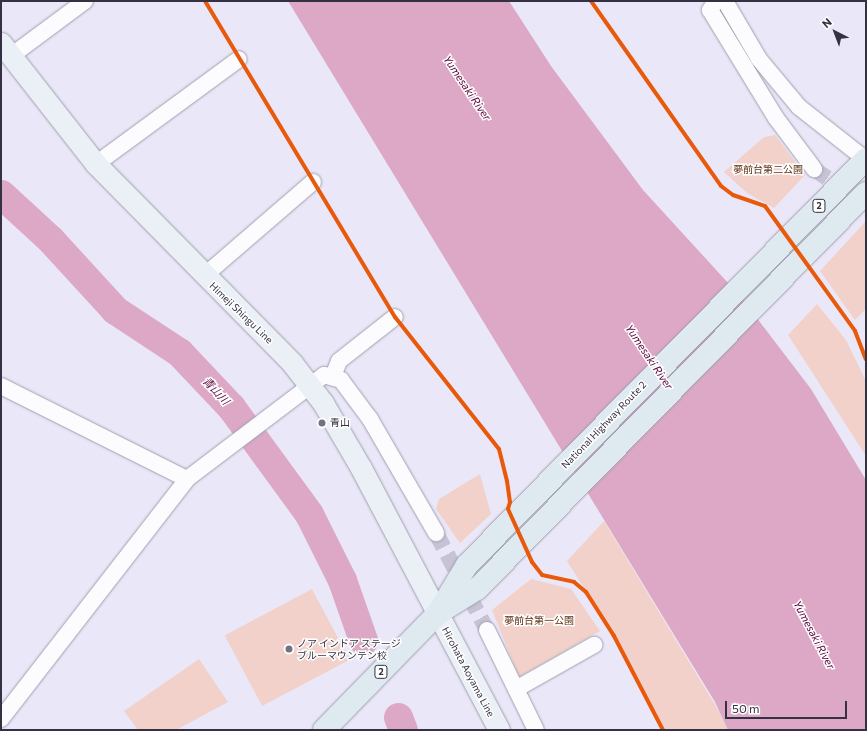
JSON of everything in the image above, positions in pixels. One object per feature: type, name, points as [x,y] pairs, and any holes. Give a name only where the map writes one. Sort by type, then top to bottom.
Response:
[{"type":"highway","name":"National Highway Route 2","points":[[438,614],[466,565],[866,159]]},
{"type":"highway","name":"National Highway Route 2","points":[[324,730],[438,614],[477,589],[532,535],[866,193]]},
{"type":"main road","name":"Himeji Shingu Line","points":[[6,49],[96,164],[309,384],[344,435],[438,614]]},
{"type":"main road","name":"Hirohata Aoyama Line","points":[[438,614],[499,730]]},
{"type":"street","points":[[6,49],[85,1]]},
{"type":"street","points":[[716,1],[710,10],[776,118],[814,169]]},
{"type":"street","points":[[725,1],[759,60],[799,107],[866,159]]},
{"type":"street","points":[[96,164],[239,59]]},
{"type":"street","points":[[204,276],[313,182]]},
{"type":"street","points":[[333,376],[338,361],[395,317]]},
{"type":"street","points":[[1,719],[187,479],[243,434],[309,384],[324,375],[333,376],[370,419],[436,533]]},
{"type":"street","points":[[1,386],[187,479]]},
{"type":"street","points":[[487,630],[536,730]]},
{"type":"street","points":[[516,689],[594,645]]},
{"type":"green space","name":"夢前台第二公園","points":[[775,135],[805,175],[774,208],[747,193],[724,172],[764,137]]},
{"type":"green space","points":[[866,221],[866,309],[855,320],[820,271]]},
{"type":"green space","points":[[817,304],[846,340],[866,381],[866,456],[788,335]]},
{"type":"green space","points":[[480,474],[491,514],[460,543],[436,509],[439,499]]},
{"type":"green space","points":[[604,521],[720,713],[728,730],[664,730],[614,636],[567,561]]},
{"type":"green space","name":"夢前台第一公園","points":[[531,579],[571,589],[600,631],[519,677],[492,610]]},
{"type":"green space","name":"ノア インドア ステージ ブルーマウンテン校","points":[[312,589],[350,660],[262,706],[225,635]]},
{"type":"green space","points":[[199,659],[228,702],[176,730],[138,730],[124,711]]},
{"type":"water","name":"Yumesaki River","points":[[288,1],[509,1],[551,66],[643,190],[740,296],[811,389],[866,480],[866,730],[728,730],[715,702]]},
{"type":"waterway","name":"青山川","points":[[1,194],[50,239],[115,310],[179,352],[231,407],[309,514],[342,580],[363,640]]},
{"type":"waterway","name":"青山川","points":[[398,717],[403,730]]},
{"type":"tunnel","points":[[814,169],[866,205]]},
{"type":"tunnel","points":[[436,533],[487,630]]},
{"type":"cycle path","points":[[205,1],[395,317],[499,449],[507,481],[510,502],[508,509],[532,562],[542,575],[574,582],[586,592],[614,636],[663,730]]},
{"type":"cycle path","points":[[591,1],[721,186],[733,195],[765,206],[855,331],[866,359]]},
{"type":"place","name":"青山","points":[[322,423]]},
{"type":"place","name":"ノア インドア ステージ ブルーマウンテン校","points":[[289,649]]}]
